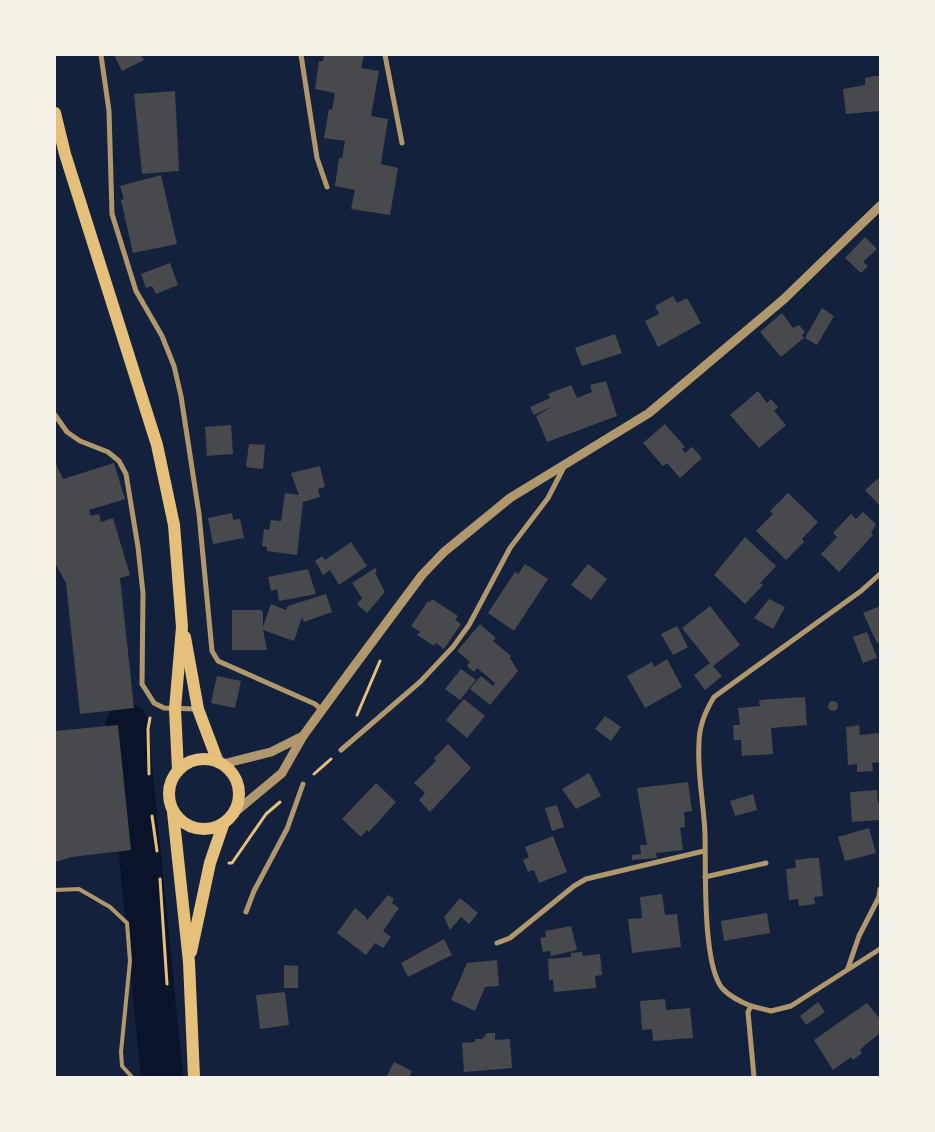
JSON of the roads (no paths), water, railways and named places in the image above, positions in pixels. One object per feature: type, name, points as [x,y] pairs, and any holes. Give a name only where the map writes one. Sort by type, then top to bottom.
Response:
[{"type":"main road","points":[[55,113],[65,154],[157,445],[174,526],[182,628],[195,686],[198,709],[220,763]]},
{"type":"main road","points":[[178,770],[175,710],[182,628]]},
{"type":"main road","points":[[189,962],[210,863],[223,825],[234,813],[239,800],[239,786],[233,774],[220,763],[204,759],[190,762],[178,770],[170,783],[168,798],[173,812],[189,962],[194,1077]]},
{"type":"main road","points":[[173,812],[183,823],[196,829],[210,829],[223,825]]},
{"type":"street","points":[[101,55],[109,111],[112,214],[136,291],[162,336],[174,366],[181,396],[200,514],[212,651],[218,661],[315,704],[322,711]]},
{"type":"street","points":[[301,55],[317,158],[327,187]]},
{"type":"street","points":[[385,55],[402,144]]},
{"type":"street","points":[[234,813],[282,773],[303,736],[422,575],[444,552],[510,498],[566,464],[578,454],[650,413],[784,299],[880,206]]},
{"type":"street","points":[[55,415],[74,436],[108,452],[119,461],[126,474],[138,547],[143,593],[142,684],[154,703],[164,708],[175,710],[198,709]]},
{"type":"street","points":[[341,750],[420,682],[453,647],[469,626],[510,548],[548,498],[566,464]]},
{"type":"street","points":[[880,574],[714,697],[706,710],[698,741],[705,835],[708,934],[716,975],[722,988],[739,1001],[751,1006],[771,1010],[790,1006],[848,968],[880,950]]},
{"type":"street","points":[[220,763],[271,752],[303,736]]},
{"type":"street","points":[[246,912],[254,891],[287,829],[303,784]]},
{"type":"street","points":[[497,943],[510,938],[574,886],[586,879],[704,851]]},
{"type":"street","points":[[705,877],[766,863]]},
{"type":"street","points":[[848,968],[859,936],[879,897],[880,889]]},
{"type":"street","points":[[751,1006],[748,1012],[754,1077]]},
{"type":"lane","points":[[55,890],[79,889],[110,907],[128,923],[130,961],[120,1052],[122,1066],[132,1077]]},
{"type":"waterway","points":[[127,724],[162,1077]]}]
